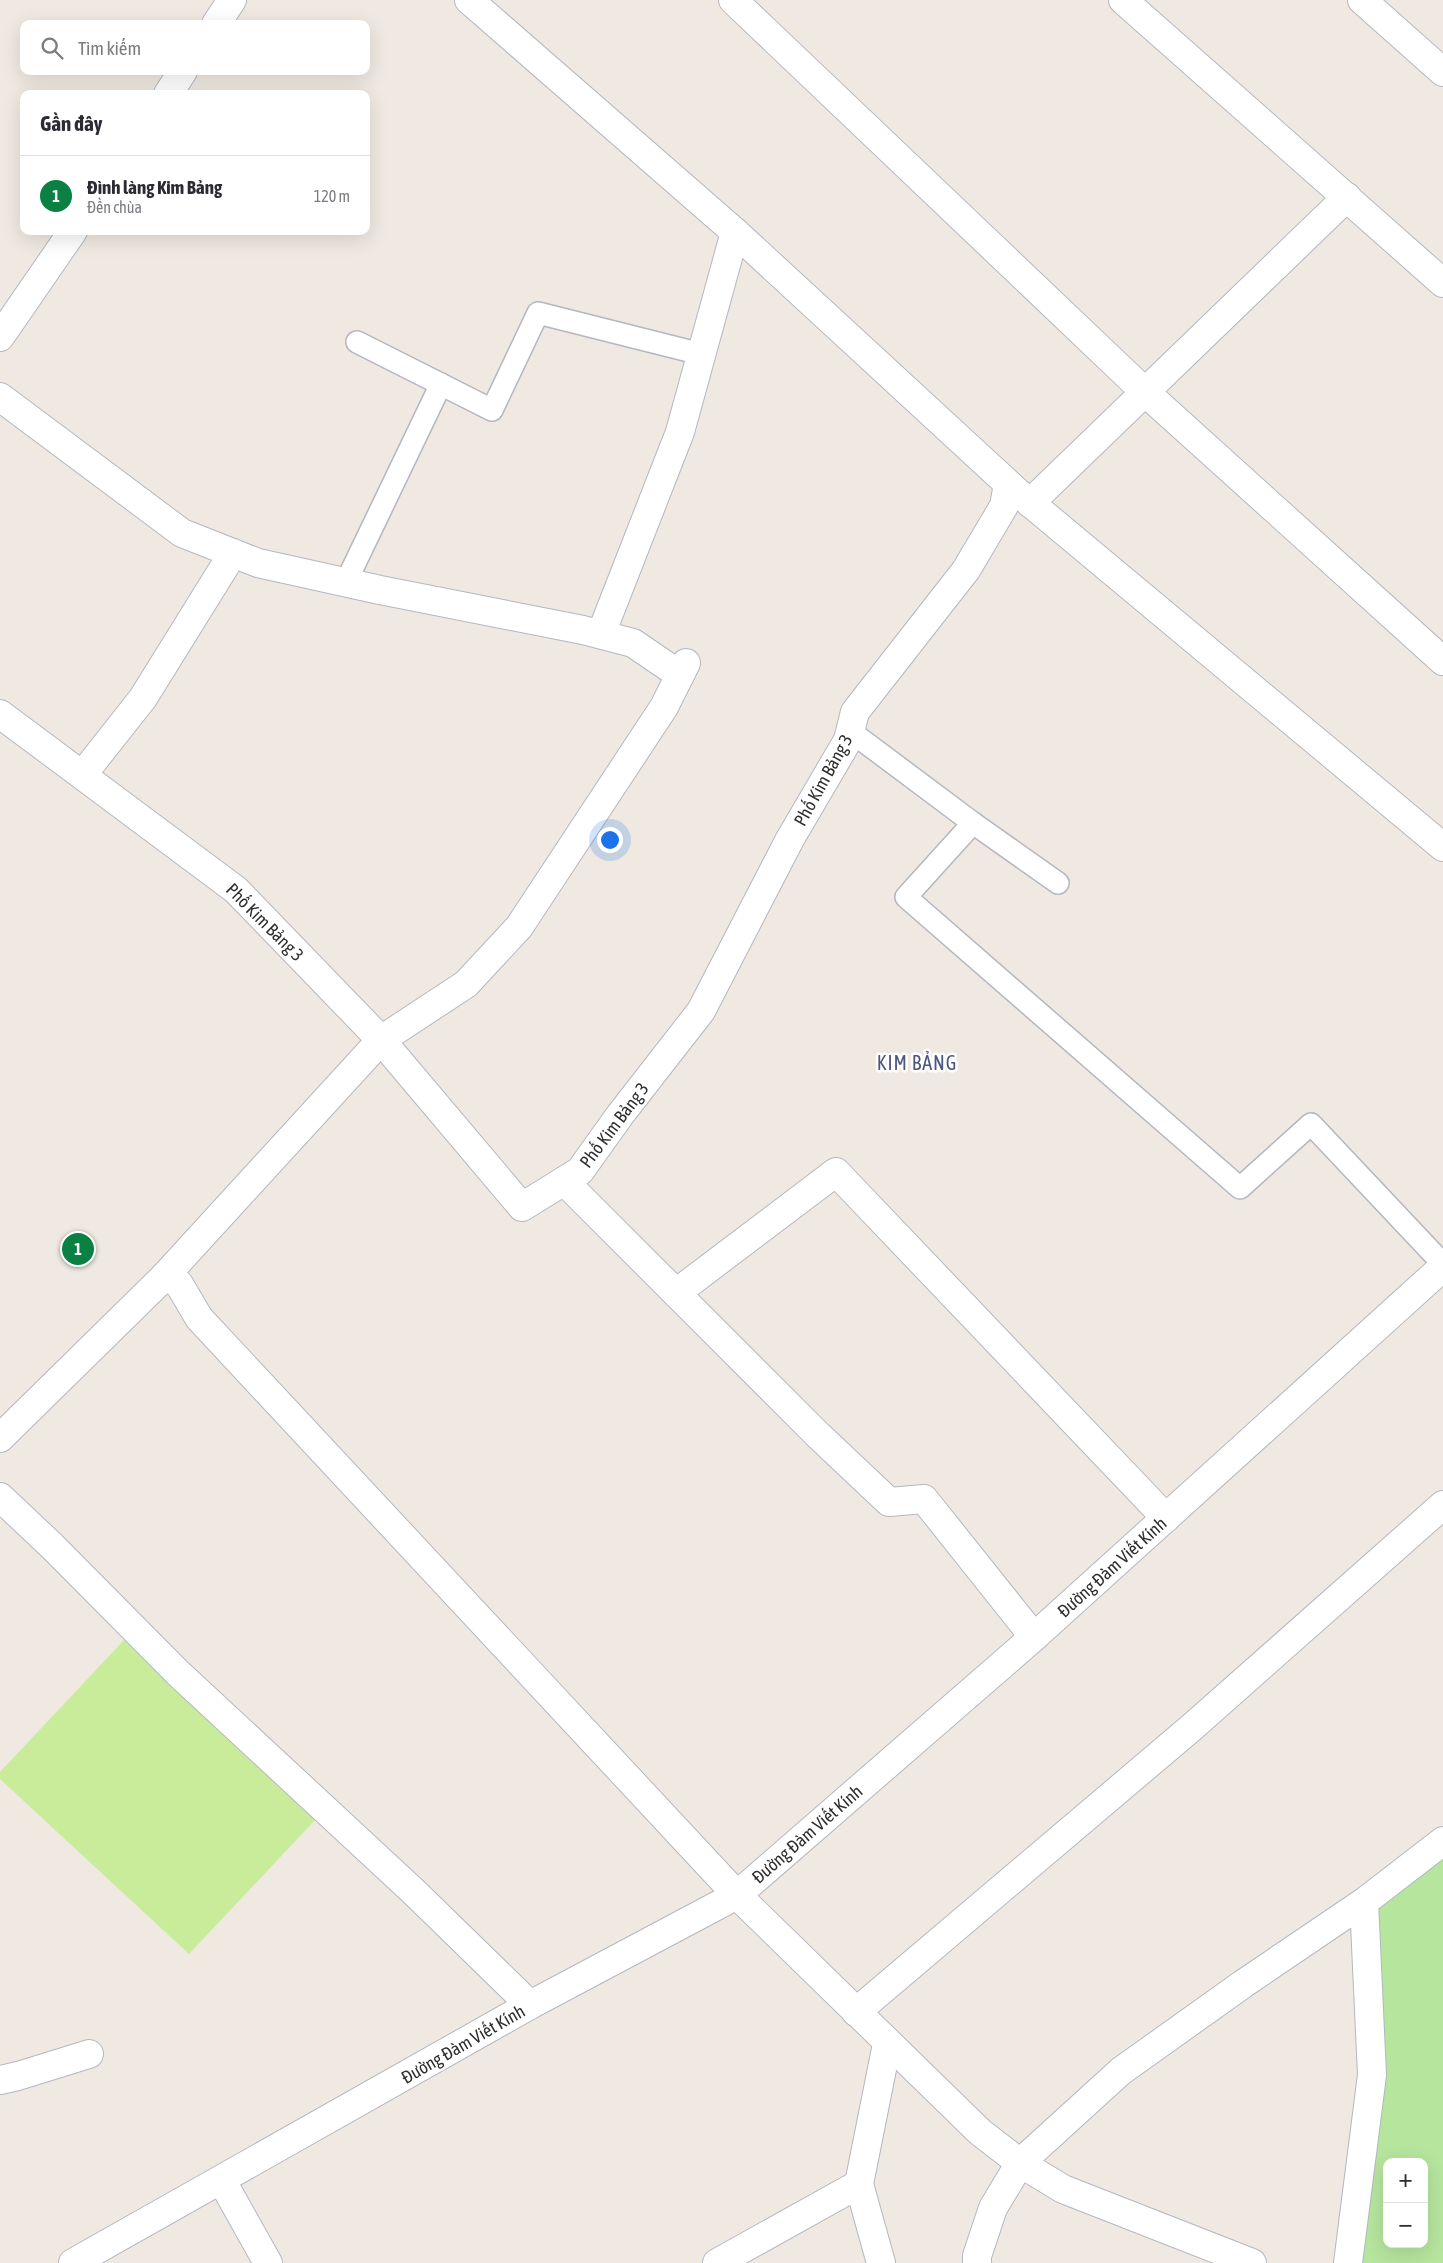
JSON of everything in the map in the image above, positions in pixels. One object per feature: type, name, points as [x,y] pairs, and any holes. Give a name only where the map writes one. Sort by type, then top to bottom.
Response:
[{"type":"street","points":[[219,20],[232,0]]},
{"type":"street","points":[[469,0],[735,232],[1008,484],[1443,847]]},
{"type":"street","points":[[733,0],[1145,392],[1443,661]]},
{"type":"street","points":[[1123,0],[1443,283]]},
{"type":"street","points":[[1362,0],[1443,72]]},
{"type":"street","points":[[171,90],[180,75]]},
{"type":"street","points":[[1030,503],[1347,197]]},
{"type":"street","points":[[601,634],[680,432],[735,232]]},
{"type":"street","points":[[0,337],[70,235]]},
{"type":"street","points":[[0,397],[182,533],[258,563],[601,634],[633,643],[683,669],[664,707],[519,927],[466,984],[381,1040],[165,1276],[0,1438]]},
{"type":"street","name":"Phố Kim Bảng 3","points":[[0,714],[83,774],[236,890],[381,1040],[522,1207],[580,1171],[620,1115],[701,1011],[790,839],[848,740],[855,712],[966,570],[1004,506],[1008,484]]},
{"type":"street","points":[[83,774],[143,698],[233,553]]},
{"type":"street","points":[[676,1292],[836,1172],[1166,1518]]},
{"type":"street","points":[[564,1181],[818,1435],[889,1502],[924,1499],[1034,1637]]},
{"type":"street","name":"Đường Đàm Viết Kính","points":[[73,2263],[222,2181],[530,2006],[737,1895],[1034,1637],[1443,1266]]},
{"type":"street","points":[[165,1276],[179,1284],[199,1318],[737,1895],[980,2132],[1020,2163],[1063,2189],[1252,2263]]},
{"type":"street","points":[[0,1497],[52,1546],[178,1673],[414,1892],[530,2006]]},
{"type":"street","points":[[856,2012],[1191,1728],[1410,1532],[1443,1505]]},
{"type":"street","points":[[977,2263],[977,2256],[993,2208],[1020,2163],[1121,2071],[1243,1984],[1364,1902],[1443,1841]]},
{"type":"street","points":[[1348,2263],[1372,2075],[1364,1902]]},
{"type":"street","points":[[881,2263],[859,2184],[888,2044]]},
{"type":"street","points":[[0,2080],[89,2054]]},
{"type":"street","points":[[222,2181],[268,2263]]},
{"type":"street","points":[[717,2263],[859,2184]]},
{"type":"lane","points":[[357,342],[492,410],[538,313],[701,354]]},
{"type":"lane","points":[[346,582],[441,384]]},
{"type":"lane","points":[[850,731],[973,823],[1058,882]]},
{"type":"lane","points":[[973,823],[906,897],[1240,1188],[1311,1124],[1443,1266]]},
{"type":"green space","points":[[125,1639],[317,1818],[189,1954],[0,1779],[0,1772]]},
{"type":"green space","points":[[1443,1841],[1443,2263],[1348,2263],[1365,2130],[1364,1902]]},
{"type":"place","name":"Đình làng Kim Bảng","points":[[78,1249]]},
{"type":"district","name":"KIM BẢNG","points":[[917,1062]]}]
